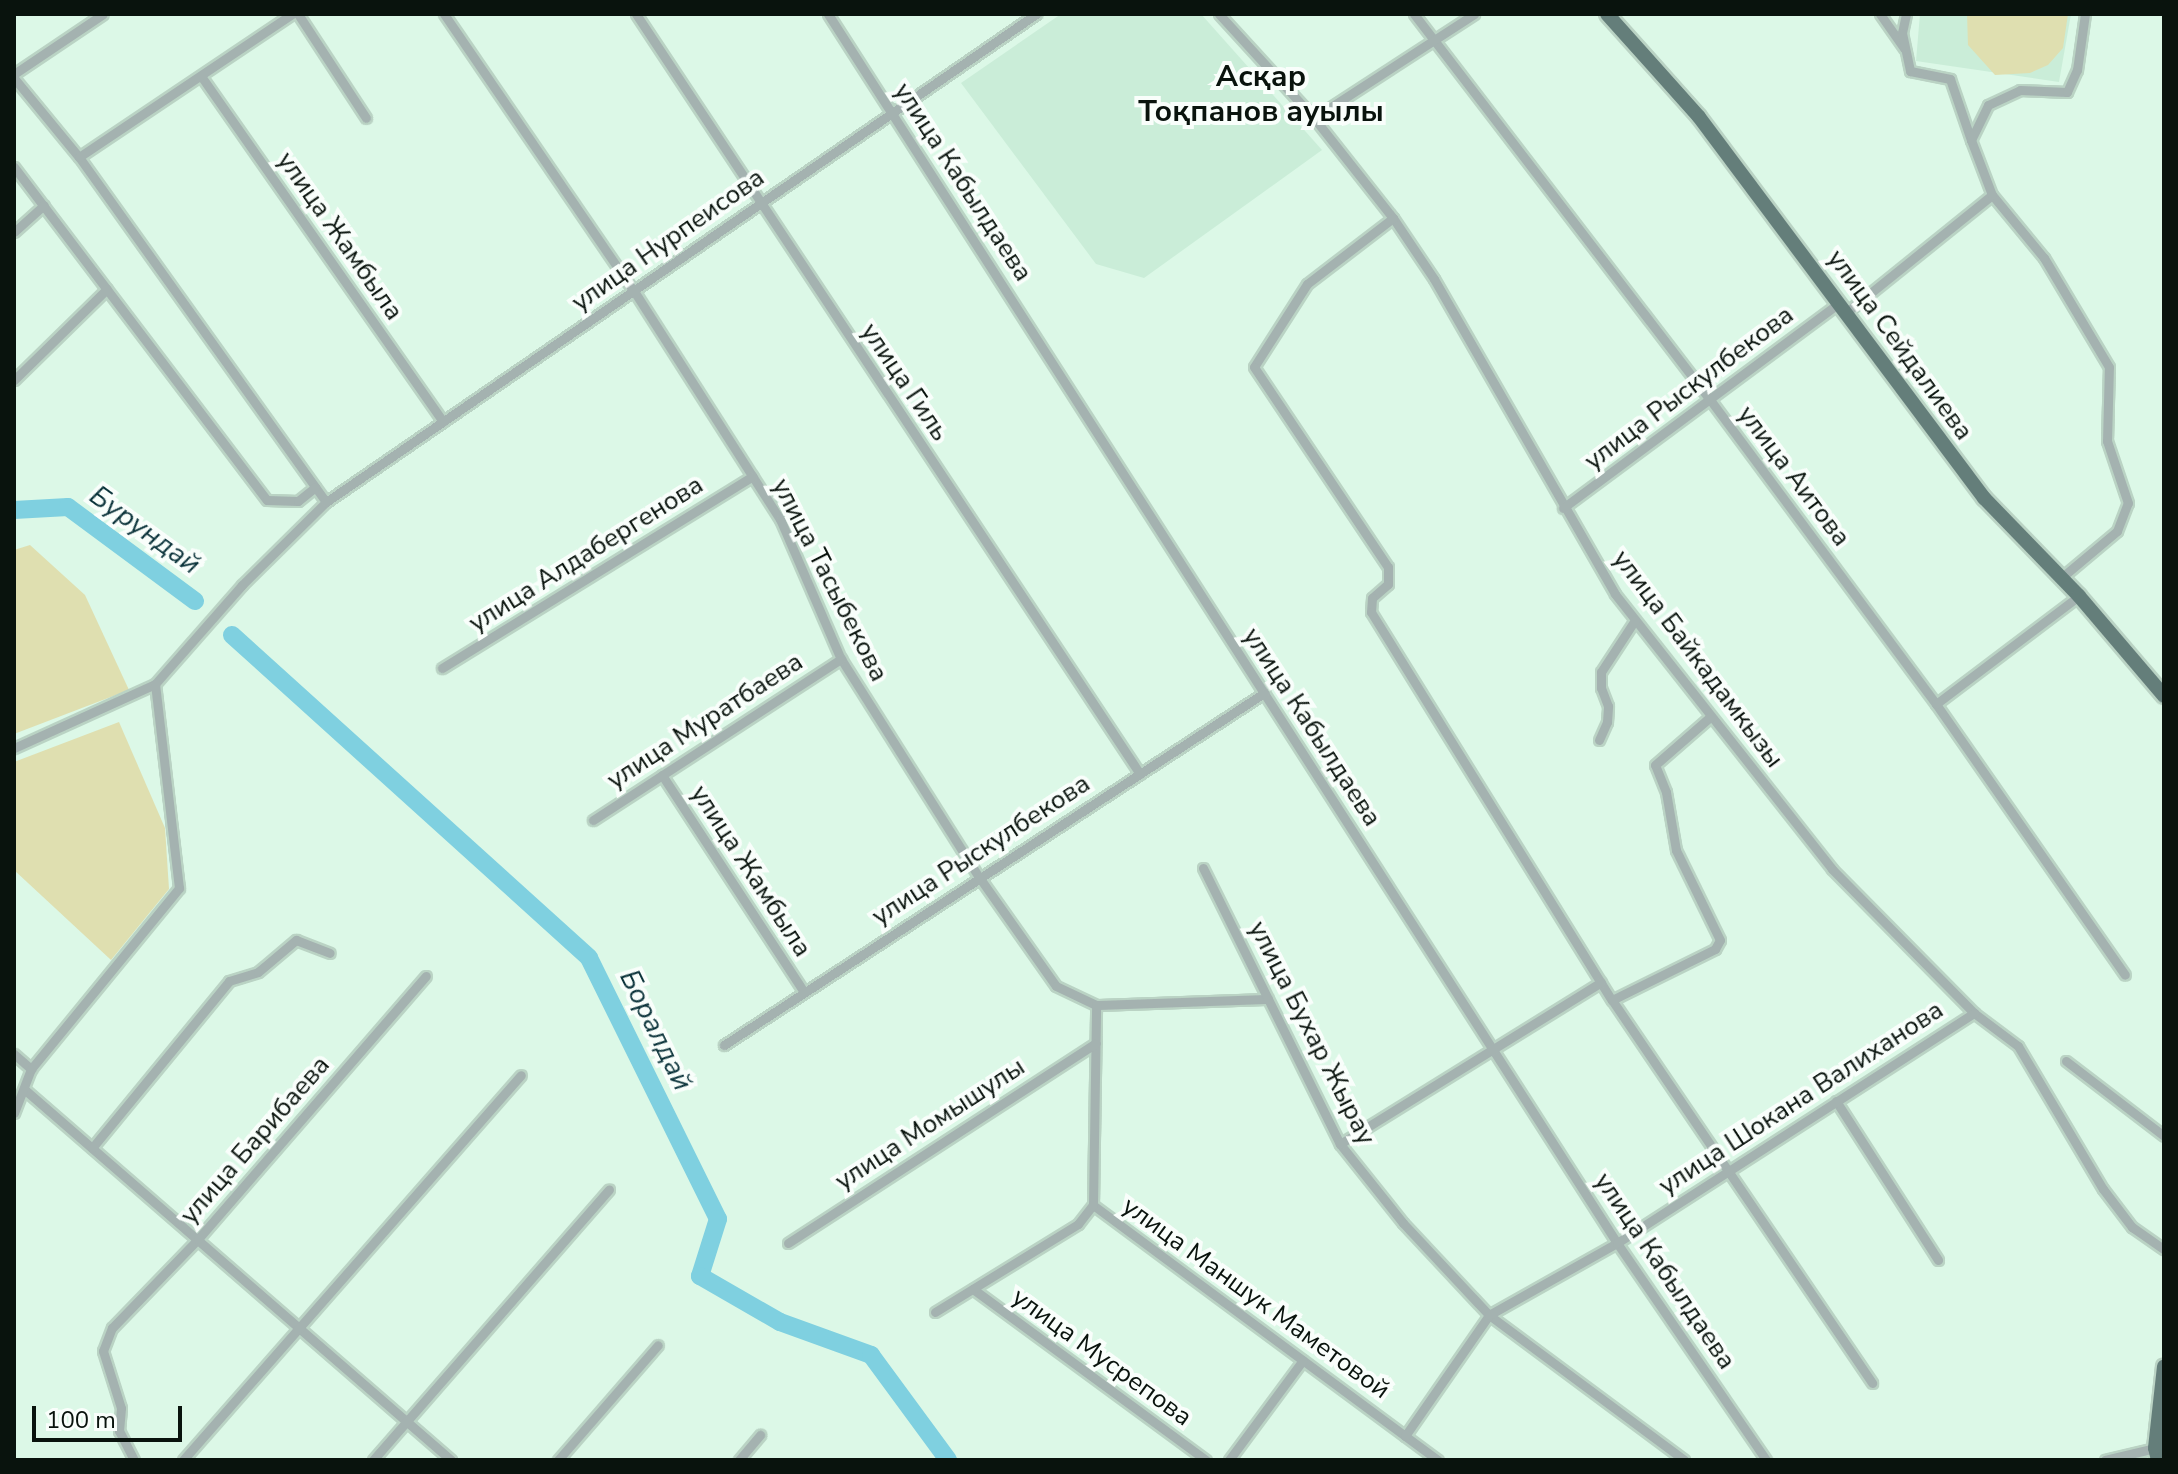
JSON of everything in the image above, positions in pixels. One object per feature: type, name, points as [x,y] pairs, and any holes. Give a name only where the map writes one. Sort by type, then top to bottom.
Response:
[{"type":"main road","name":"улица Сейдалиева","points":[[1607,14],[1699,117],[1984,498],[2079,596],[2164,696]]},
{"type":"main road","points":[[2156,1454],[2164,1366]]},
{"type":"street","points":[[103,14],[14,76],[79,157],[326,502]]},
{"type":"street","points":[[79,157],[295,14],[366,118]]},
{"type":"street","name":"улица Тасыбекова","points":[[444,14],[634,291],[753,476],[780,519],[841,659],[979,877],[1056,986],[1096,1005],[1268,999]]},
{"type":"street","name":"улица Гиль","points":[[636,14],[1140,774]]},
{"type":"street","name":"улица Кабылдаева","points":[[828,14],[1617,1243],[1766,1460]]},
{"type":"street","name":"улица Нурпеисова","points":[[155,684],[242,585],[326,502],[1036,14]]},
{"type":"street","name":"улица Байкадамкызы","points":[[1219,14],[1314,118],[1393,218],[1434,279],[1615,594],[1832,869],[1974,1013],[2018,1046],[2103,1189],[2132,1227],[2164,1249]]},
{"type":"street","name":"улица Аитова","points":[[1414,14],[1711,401],[1936,704],[2125,975]]},
{"type":"street","points":[[1314,118],[1474,14]]},
{"type":"street","points":[[1880,14],[1906,50]]},
{"type":"street","points":[[1906,14],[1902,33],[1910,71],[1950,79],[1992,195],[2044,258],[2109,367],[2107,441],[2128,503],[2117,531],[2061,578]]},
{"type":"street","points":[[1971,140],[1988,105],[2020,90],[2067,92],[2077,70],[2085,14]]},
{"type":"street","name":"улица Жамбыла","points":[[201,76],[443,422]]},
{"type":"street","points":[[14,167],[267,500],[298,501],[315,487]]},
{"type":"street","name":"улица Рыскулбекова","points":[[1563,508],[1844,307],[1992,195]]},
{"type":"street","points":[[14,232],[44,205]]},
{"type":"street","points":[[1393,218],[1307,284],[1254,367],[1388,567],[1388,584],[1372,598],[1371,612],[1612,1000],[1872,1383]]},
{"type":"street","points":[[14,380],[107,289]]},
{"type":"street","name":"улица Алдабергенова","points":[[442,668],[753,476]]},
{"type":"street","points":[[1936,704],[2079,596]]},
{"type":"street","points":[[1599,740],[1608,706],[1601,688],[1601,672],[1635,620]]},
{"type":"street","name":"улица Муратбаева","points":[[593,820],[841,659]]},
{"type":"street","points":[[14,748],[155,684],[179,888],[31,1069],[14,1113]]},
{"type":"street","name":"улица Рыскулбекова","points":[[724,1045],[1264,693]]},
{"type":"street","points":[[1612,1000],[1715,949],[1720,940],[1676,850],[1666,792],[1655,765],[1710,717]]},
{"type":"street","name":"улица Жамбыла","points":[[662,775],[804,992]]},
{"type":"street","name":"улица Бухар Жырау","points":[[1203,868],[1340,1144],[1403,1223],[1489,1315],[1684,1460]]},
{"type":"street","points":[[92,1148],[229,981],[258,972],[296,940],[330,953]]},
{"type":"street","name":"улица Барибаева","points":[[134,1460],[119,1431],[121,1408],[103,1351],[112,1328],[198,1239],[426,976]]},
{"type":"street","points":[[1340,1144],[1601,982]]},
{"type":"street","name":"улица Маншук Маметовой","points":[[1096,1005],[1093,1205],[1438,1460]]},
{"type":"street","name":"улица Шокана Валиханова","points":[[1405,1436],[1489,1315],[1617,1243],[1728,1174],[1974,1013]]},
{"type":"street","name":"улица Момышулы","points":[[788,1243],[1096,1043]]},
{"type":"street","points":[[15,1057],[31,1069]]},
{"type":"street","points":[[2066,1061],[2164,1136]]},
{"type":"street","points":[[183,1460],[521,1075]]},
{"type":"street","points":[[24,1089],[451,1460]]},
{"type":"street","points":[[1836,1101],[1938,1260]]},
{"type":"street","points":[[373,1460],[609,1189]]},
{"type":"street","points":[[935,1312],[1078,1224],[1093,1205]]},
{"type":"street","name":"улица Мусрепова","points":[[973,1289],[1206,1460]]},
{"type":"street","points":[[558,1460],[658,1345]]},
{"type":"street","points":[[1229,1460],[1303,1360]]},
{"type":"street","points":[[739,1460],[760,1435]]},
{"type":"street","points":[[2105,1460],[2156,1454]]},
{"type":"shaded area","points":[[1061,14],[1201,14],[1322,150],[1144,278],[1096,264],[961,83]]},
{"type":"shaded area","points":[[1920,14],[2071,14],[2059,82],[1916,61]]},
{"type":"shaded area","points":[[1967,14],[2068,14],[2063,48],[2048,65],[2030,73],[1995,75],[1968,45]]},
{"type":"shaded area","points":[[30,545],[85,595],[129,690],[14,734],[14,550]]},
{"type":"shaded area","points":[[119,722],[165,828],[169,889],[111,960],[14,870],[14,762]]},
{"type":"waterway","name":"Бурундай","points":[[14,510],[68,507],[195,601]]},
{"type":"waterway","name":"Боралдай","points":[[232,635],[589,958],[718,1219],[700,1276],[780,1322],[871,1355],[948,1460]]},
{"type":"district","name":"Асқар Тоқпанов ауылы","points":[[1261,94]]}]
